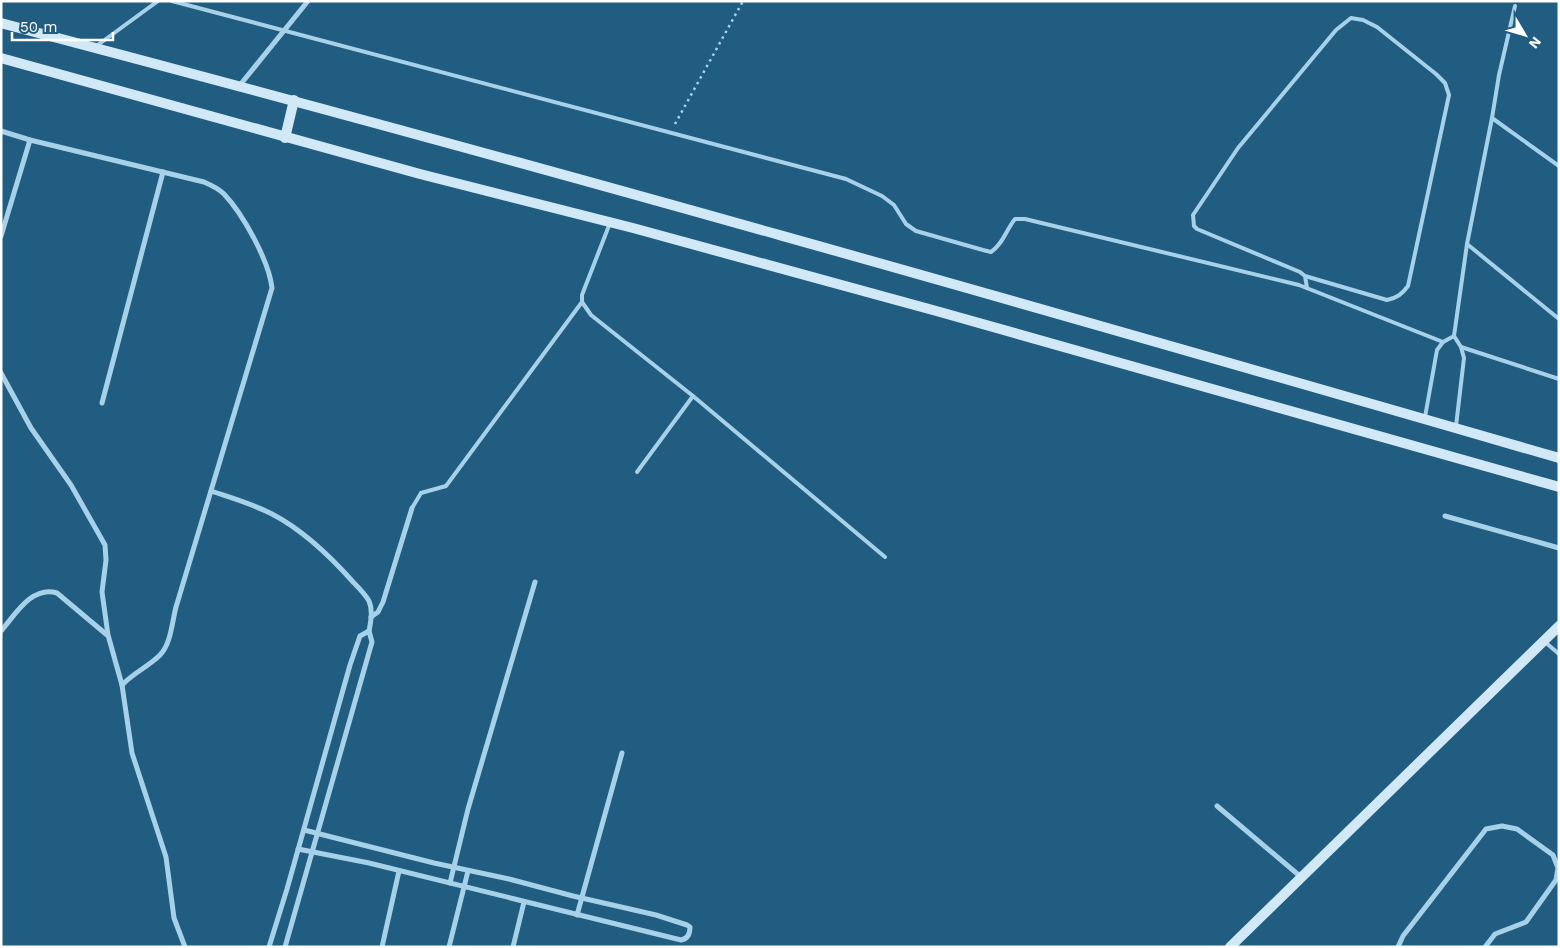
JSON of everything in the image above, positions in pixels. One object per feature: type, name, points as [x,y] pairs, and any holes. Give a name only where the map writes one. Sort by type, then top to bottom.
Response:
[{"type":"street","points":[[240,85],[308,1]]},
{"type":"street","points":[[1,23],[240,85],[1015,300],[1559,458]]},
{"type":"street","points":[[1,58],[285,138],[940,312],[1559,487]]},
{"type":"street","points":[[285,138],[294,100]]},
{"type":"street","points":[[1,130],[30,140],[204,182],[223,192],[238,212],[265,260],[271,277],[272,288],[176,606],[167,645],[160,655],[134,673],[122,685]]},
{"type":"street","points":[[1,236],[30,140]]},
{"type":"street","points":[[102,403],[164,172]]},
{"type":"street","points":[[1,373],[32,428],[71,485],[105,545],[106,560],[102,592],[108,635],[122,685],[132,753],[166,857],[174,918],[185,947]]},
{"type":"street","points":[[211,491],[255,506],[293,527],[314,543],[362,592],[369,602],[371,617],[369,631],[372,642],[285,947]]},
{"type":"street","points":[[371,617],[378,612],[383,602],[412,508]]},
{"type":"street","points":[[1444,516],[1559,548]]},
{"type":"street","points":[[450,884],[468,809],[536,582]]},
{"type":"street","points":[[1,631],[31,597],[42,592],[51,592],[62,598],[108,635]]},
{"type":"street","points":[[1230,947],[1559,626]]},
{"type":"street","points":[[269,947],[350,664],[360,636],[369,631]]},
{"type":"street","points":[[577,915],[622,753]]},
{"type":"street","points":[[1217,806],[1302,877]]},
{"type":"street","points":[[1398,947],[1403,936],[1486,829],[1502,826],[1517,829],[1553,856],[1558,868],[1556,880],[1526,922],[1495,934],[1485,947]]},
{"type":"street","points":[[298,849],[369,863],[681,940],[688,937],[690,931],[690,927],[687,925],[656,915],[454,867],[434,864],[304,830]]},
{"type":"street","points":[[382,947],[398,870]]},
{"type":"street","points":[[449,947],[468,871]]},
{"type":"street","points":[[513,947],[524,902]]},
{"type":"lane","points":[[94,47],[158,1]]},
{"type":"lane","points":[[172,1],[846,179],[882,196],[894,205],[906,224],[916,231],[991,252],[1002,242],[1006,230],[1015,219],[1025,219],[1307,288],[1443,342]]},
{"type":"lane","points":[[1456,428],[1464,358],[1461,347],[1454,336],[1467,244],[1499,75],[1515,6]]},
{"type":"lane","points":[[1305,276],[1387,300],[1403,293],[1408,286],[1449,95],[1445,83],[1436,74],[1377,27],[1363,20],[1351,18],[1336,30],[1238,148],[1193,215],[1194,226],[1197,229],[1220,240],[1293,268],[1305,276],[1307,288]]},
{"type":"lane","points":[[1492,118],[1559,166]]},
{"type":"lane","points":[[610,223],[582,295],[582,302],[591,315],[693,396],[885,557]]},
{"type":"lane","points":[[1467,244],[1559,319]]},
{"type":"lane","points":[[412,508],[421,493],[446,486],[582,302]]},
{"type":"lane","points":[[1424,419],[1437,350],[1443,342],[1454,336]]},
{"type":"lane","points":[[1461,347],[1559,379]]},
{"type":"lane","points":[[636,472],[693,396]]},
{"type":"lane","points":[[1544,641],[1559,654]]},
{"type":"path","points":[[670,132],[743,1]]}]
